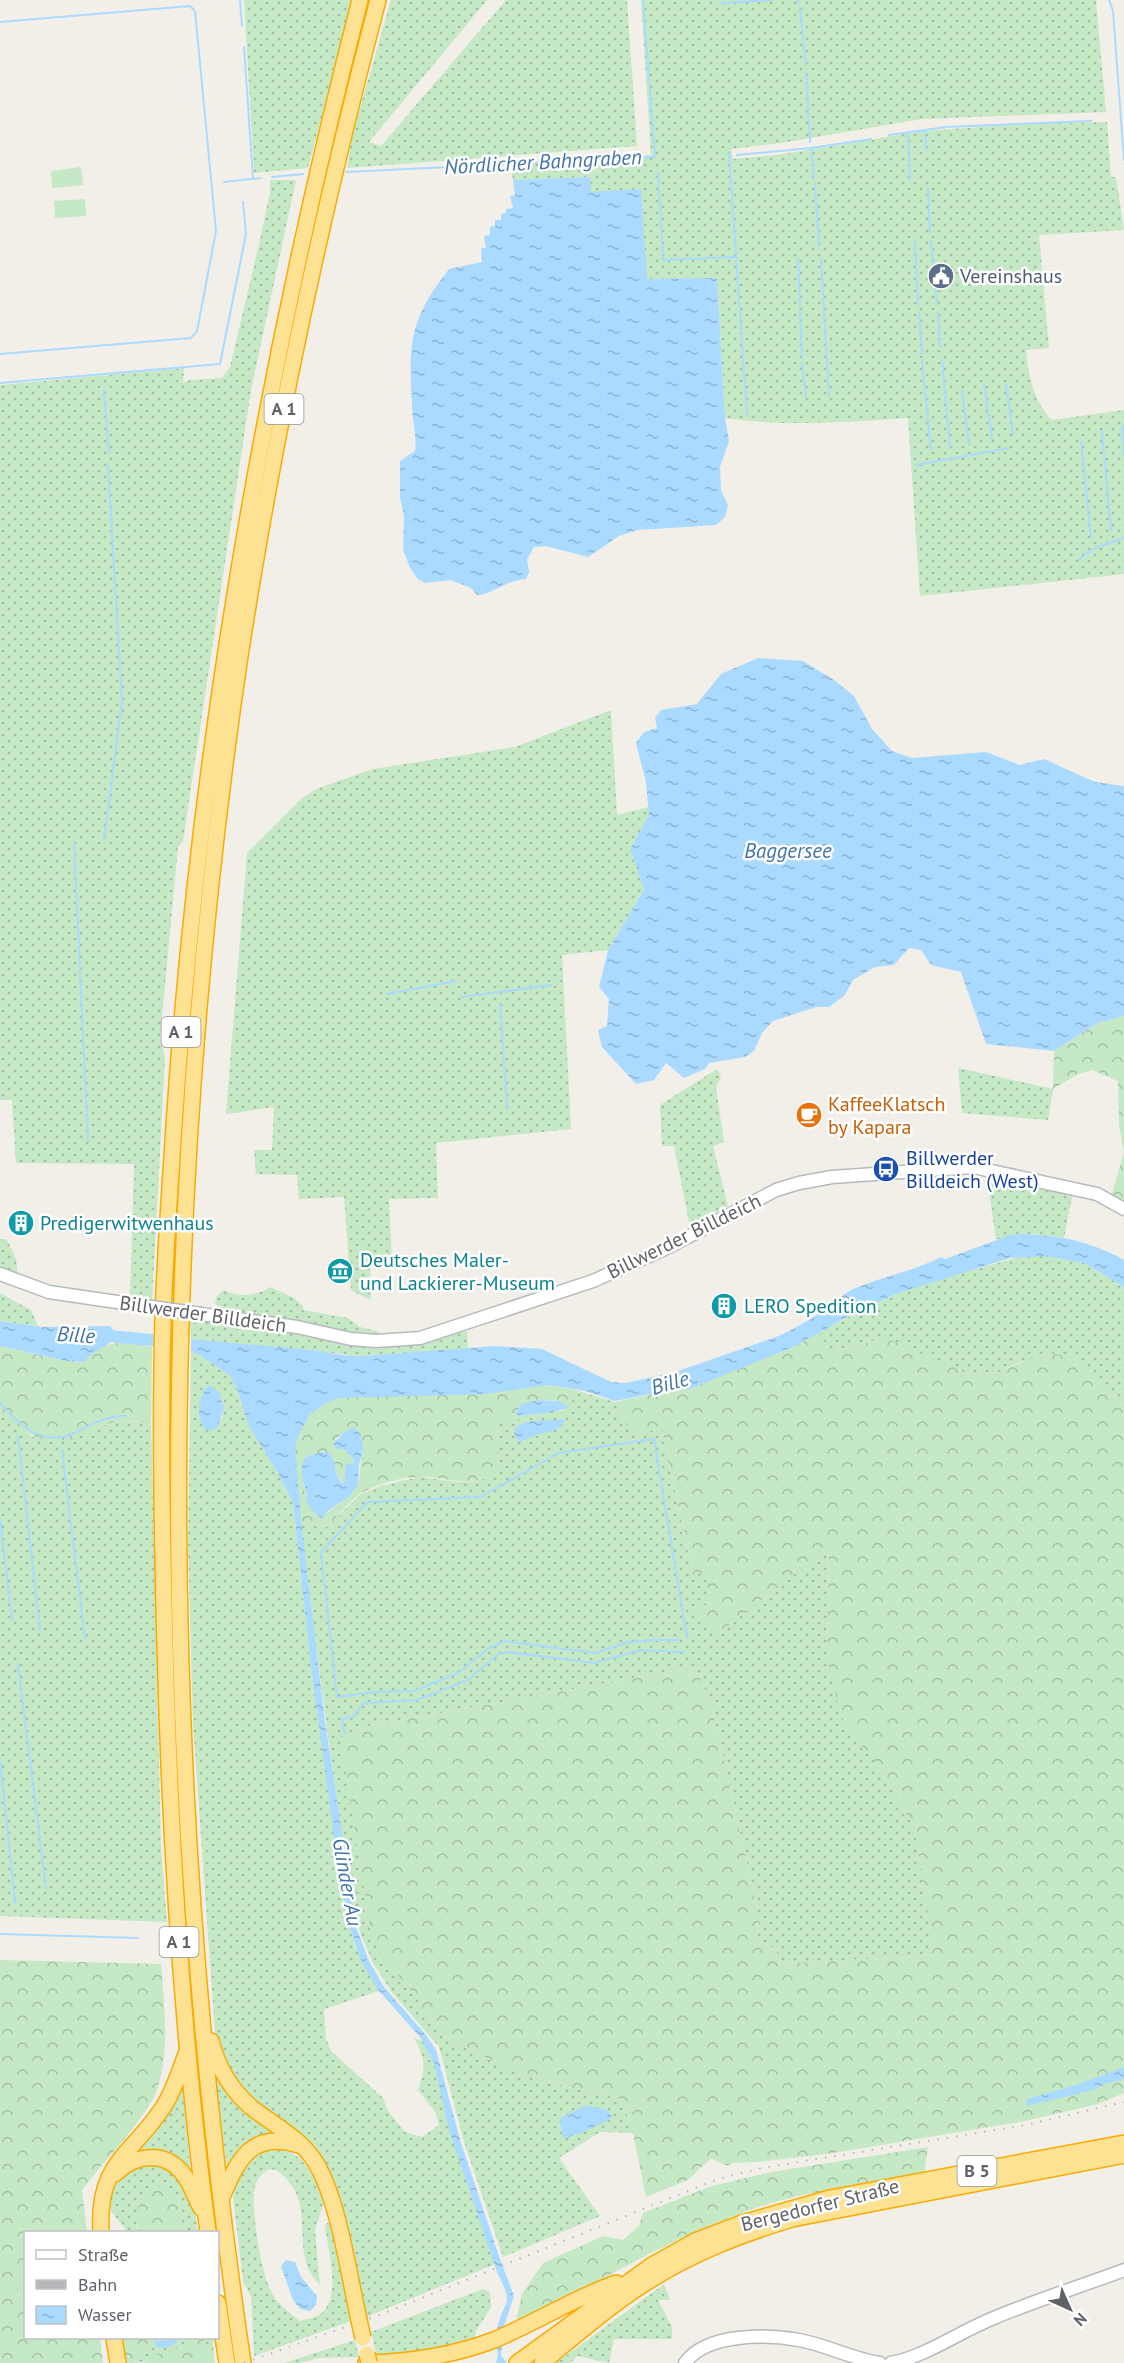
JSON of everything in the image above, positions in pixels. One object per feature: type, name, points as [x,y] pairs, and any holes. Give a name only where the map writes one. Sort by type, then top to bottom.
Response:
[{"type":"highway","name":"A 1","points":[[207,2227],[188,2049],[171,1836],[161,1483],[163,1314],[178,1069],[199,849],[215,718],[240,554],[287,305],[360,0]]},
{"type":"highway","name":"A 1","points":[[243,2361],[220,2199],[201,2016],[188,1841],[183,1735],[178,1506],[186,1188],[197,1031],[227,754],[254,568],[316,251],[378,0]]},
{"type":"highway","points":[[201,2016],[208,2029],[215,2056],[224,2076],[234,2090],[251,2107],[303,2146],[323,2176],[334,2210],[367,2360],[416,2360],[442,2356],[469,2348],[511,2332],[600,2289],[633,2277]]},
{"type":"highway","points":[[101,2231],[101,2207],[107,2184],[118,2159],[164,2106],[188,2049]]},
{"type":"highway","points":[[220,2199],[239,2160],[254,2146],[269,2141],[284,2140],[303,2146]]},
{"type":"highway","name":"Bergedorfer Straße","points":[[517,2363],[633,2277],[695,2241],[763,2215],[830,2199],[1124,2143]]},
{"type":"highway","name":"Bergedorfer Straße","points":[[542,2363],[642,2285],[694,2255],[746,2233],[792,2219],[1124,2155]]},
{"type":"highway","points":[[107,2184],[117,2172],[144,2157],[165,2160],[177,2167],[186,2177],[207,2227]]},
{"type":"highway","points":[[219,2310],[227,2363]]},
{"type":"highway","points":[[114,2339],[118,2363]]},
{"type":"street","name":"Billwerder Billdeich","points":[[0,1274],[49,1292],[376,1341],[420,1338],[593,1281],[669,1247],[776,1190],[832,1177],[973,1167],[1097,1194],[1124,1209]]},
{"type":"street","points":[[891,2363],[906,2360],[1028,2304],[1124,2270]]},
{"type":"street","points":[[685,2363],[690,2355],[704,2346],[761,2336],[799,2340],[864,2361],[880,2363]]},
{"type":"green space","points":[[244,0],[353,0],[308,168],[254,173]]},
{"type":"green space","points":[[391,0],[487,0],[369,142],[381,146],[506,0],[627,0],[637,146],[347,168],[352,136]]},
{"type":"green space","points":[[641,0],[1096,0],[1106,112],[922,119],[781,143],[731,149],[733,159],[777,155],[923,131],[1025,124],[1107,122],[1111,177],[1116,177],[1124,230],[1039,235],[1049,348],[1026,350],[1028,369],[1036,397],[1052,420],[1124,410],[1124,574],[920,596],[908,418],[793,423],[725,418],[717,278],[647,279],[590,192],[589,177],[513,180],[511,166],[651,155]]},
{"type":"green space","points":[[81,167],[83,185],[52,188],[51,171]]},
{"type":"green space","points":[[270,180],[296,180],[251,390],[183,841],[178,847],[160,1038],[165,1058],[152,1302],[130,1298],[134,1164],[16,1163],[12,1100],[0,1100],[0,385],[184,368],[183,383],[190,380],[222,378],[230,367],[260,240],[270,192]]},
{"type":"green space","points":[[85,199],[86,216],[55,218],[54,201]]},
{"type":"green space","points":[[611,710],[617,815],[649,807],[649,815],[630,849],[644,890],[608,950],[562,955],[571,1129],[436,1143],[438,1198],[389,1199],[392,1264],[370,1265],[371,1300],[351,1290],[344,1197],[299,1199],[297,1175],[256,1174],[254,1150],[272,1150],[274,1107],[226,1114],[247,853],[301,799],[316,789],[373,769],[515,747]]},
{"type":"green space","points":[[1124,1016],[1124,1152],[1119,1125],[1118,1081],[1092,1070],[1078,1074],[1053,1089],[1054,1051],[1098,1023]]},
{"type":"green space","points":[[958,1068],[1053,1089],[1048,1120],[962,1113]]},
{"type":"green space","points":[[717,1069],[721,1077],[716,1087],[724,1142],[713,1146],[728,1206],[690,1227],[674,1146],[662,1146],[660,1105]]},
{"type":"green space","points":[[1124,1152],[1124,1203],[1112,1194]]},
{"type":"green space","points":[[987,1177],[1042,1187],[1072,1197],[1064,1238],[1030,1235],[996,1240]]},
{"type":"green space","points":[[0,1239],[7,1240],[16,1259],[18,1276],[0,1269]]},
{"type":"green space","points":[[1023,1256],[1044,1256],[1084,1263],[1124,1287],[1124,1411],[1109,1387],[1022,1361],[997,1373],[971,1375],[877,1340],[831,1353],[818,1332],[896,1294],[943,1278]]},
{"type":"green space","points":[[270,1287],[294,1298],[303,1306],[303,1310],[348,1318],[360,1327],[380,1332],[377,1336],[349,1333],[223,1308],[215,1304],[217,1296],[224,1290],[248,1295]]},
{"type":"green space","points":[[0,1293],[31,1310],[38,1326],[0,1321]]},
{"type":"green space","points":[[190,1319],[328,1339],[354,1345],[382,1347],[417,1344],[467,1331],[468,1349],[362,1356],[191,1339]]},
{"type":"green space","points":[[818,1332],[831,1353],[877,1340],[890,1340],[971,1375],[997,1373],[1045,1352],[1079,1359],[1109,1387],[1124,1411],[1124,2093],[1098,2104],[1025,2121],[833,2153],[733,2163],[727,2166],[711,2158],[688,2180],[646,2197],[633,2133],[622,2099],[567,2087],[512,2070],[444,2037],[416,1997],[381,1955],[371,1934],[340,1736],[356,1733],[369,1726],[695,1667],[711,1704],[756,1903],[759,1922],[756,1939],[775,1949],[782,1964],[933,1955],[915,1828],[883,1774],[840,1715],[827,1656],[829,1548],[717,1634],[694,1616],[693,1608],[710,1604],[706,1573],[693,1575],[662,1429],[631,1434],[615,1402],[677,1389],[690,1389],[793,1347]]},
{"type":"green space","points":[[128,1342],[152,1347],[151,1422],[114,1422],[76,1438],[54,1442],[25,1431],[0,1409],[0,1346],[65,1361],[84,1362],[103,1347]]},
{"type":"green space","points":[[191,1352],[198,1354],[230,1376],[238,1391],[248,1425],[278,1473],[293,1503],[312,1675],[345,1905],[355,1946],[379,1991],[324,2009],[326,2039],[331,2051],[383,2098],[388,2111],[405,2132],[422,2137],[439,2125],[436,2113],[418,2090],[424,2063],[414,2038],[423,2041],[434,2055],[443,2099],[495,2264],[366,2317],[328,2170],[314,2146],[297,2130],[256,2103],[240,2088],[223,2064],[215,2032],[193,1724],[188,1541]],"holes":[[[223,1400],[222,1419],[200,1420],[200,1401]]]},
{"type":"green space","points":[[547,1385],[575,1390],[569,1413],[497,1422],[499,1472],[489,1477],[470,1481],[423,1477],[390,1481],[360,1494],[327,1527],[300,1524],[289,1455],[302,1416],[333,1393]],"holes":[[[539,1400],[555,1400],[564,1410],[519,1416],[518,1411]],[[349,1429],[361,1435],[358,1483],[347,1498],[320,1518],[309,1503],[304,1489],[306,1456],[325,1451],[334,1463],[337,1476],[344,1483],[346,1464],[353,1464],[354,1461],[346,1450],[340,1449],[335,1439]]]},
{"type":"green space","points":[[575,1390],[615,1402],[631,1434],[662,1428],[693,1575],[706,1572],[717,1634],[829,1547],[827,1656],[883,1774],[915,1828],[933,1955],[782,1964],[775,1949],[756,1939],[759,1922],[756,1903],[711,1704],[695,1667],[369,1726],[356,1733],[341,1736],[416,1997],[444,2037],[512,2070],[567,2087],[622,2099],[633,2133],[600,2132],[559,2158],[600,2216],[503,2257],[464,2142],[439,2047],[391,1991],[373,1963],[352,1905],[300,1524],[327,1527],[361,1494],[380,1486],[419,1477],[473,1482],[499,1472],[497,1421],[568,1413]]},
{"type":"green space","points":[[0,1409],[32,1437],[75,1438],[118,1421],[151,1422],[161,1847],[167,1922],[0,1916]]},
{"type":"green space","points":[[0,1960],[161,1964],[165,2041],[158,2087],[145,2112],[82,2190],[87,2231],[24,2231],[24,2339],[100,2339],[103,2363],[0,2363]]},
{"type":"green space","points":[[215,2073],[229,2093],[238,2101],[286,2136],[227,2169]]},
{"type":"green space","points":[[182,2084],[191,2175],[127,2157]]},
{"type":"green space","points":[[272,2147],[287,2150],[301,2159],[319,2184],[324,2202],[315,2230],[320,2285],[307,2265],[301,2209],[294,2190],[278,2171],[269,2169],[257,2181],[254,2196],[255,2223],[260,2255],[271,2291],[280,2304],[300,2321],[319,2315],[326,2308],[332,2287],[332,2274],[325,2227],[327,2223],[331,2223],[354,2320],[254,2356],[251,2297],[243,2281],[233,2197],[236,2179],[244,2162],[258,2150]]},
{"type":"green space","points":[[928,2147],[924,2175],[794,2197],[722,2220],[691,2233],[515,2325],[522,2294],[543,2263],[603,2236],[623,2240],[639,2226],[643,2213],[712,2186],[772,2172]]},
{"type":"green space","points":[[144,2161],[176,2172],[195,2210],[198,2231],[187,2231],[179,2201],[169,2189],[136,2224],[139,2231],[127,2231],[112,2211],[108,2196],[114,2184],[125,2173]]},
{"type":"green space","points":[[162,2186],[174,2194],[187,2231],[139,2231],[137,2218],[140,2203],[155,2188]]},
{"type":"green space","points":[[24,2281],[24,2310],[23,2305],[20,2305],[17,2283]]},
{"type":"green space","points":[[664,2284],[670,2300],[658,2300],[672,2327],[672,2339],[614,2339],[609,2363],[578,2356],[570,2363],[556,2363]]},
{"type":"green space","points":[[483,2289],[490,2292],[491,2307],[476,2331],[475,2337],[444,2348],[377,2357],[371,2332]]},
{"type":"green space","points":[[120,2339],[148,2339],[148,2350],[133,2358],[132,2363],[123,2363]]},
{"type":"green space","points":[[148,2339],[157,2339],[155,2342],[178,2342],[176,2339],[184,2339],[185,2346],[152,2359],[132,2363],[132,2358],[148,2350]]},
{"type":"green space","points":[[184,2339],[203,2339],[211,2359],[214,2359],[215,2363],[142,2363],[158,2355],[185,2346]]},
{"type":"green space","points":[[203,2339],[213,2339],[214,2359],[211,2360]]},
{"type":"green space","points":[[355,2340],[359,2357],[318,2358],[299,2363],[284,2363]]},
{"type":"water","points":[[590,177],[591,192],[641,189],[647,279],[717,278],[725,418],[729,441],[720,467],[721,491],[728,505],[725,517],[716,525],[638,530],[619,536],[588,557],[546,546],[534,547],[527,559],[529,572],[526,579],[512,582],[488,593],[477,595],[471,588],[451,580],[425,583],[418,579],[410,568],[403,549],[404,516],[400,498],[400,461],[415,451],[411,364],[414,332],[419,317],[426,302],[449,269],[482,262],[481,248],[486,248],[484,236],[490,235],[490,227],[495,226],[495,220],[501,220],[501,214],[506,213],[506,209],[513,208],[510,196],[515,195],[513,180]]},
{"type":"water","name":"Baggersee","points":[[758,658],[803,661],[834,680],[854,696],[872,729],[892,751],[912,758],[986,752],[1020,765],[1044,759],[1095,782],[1124,786],[1124,1016],[1098,1023],[1054,1051],[986,1044],[961,972],[931,965],[921,950],[909,948],[894,965],[875,967],[853,980],[844,996],[829,1007],[816,1007],[773,1021],[762,1033],[754,1051],[745,1057],[709,1063],[705,1069],[684,1078],[666,1063],[654,1080],[636,1084],[602,1047],[598,1030],[607,1026],[609,999],[599,987],[608,950],[644,890],[630,849],[649,815],[646,782],[636,743],[644,732],[657,728],[655,718],[661,710],[697,704],[721,674]]},
{"type":"water","name":"Glinder Au","points":[[1020,1234],[1074,1240],[1099,1248],[1124,1260],[1124,1287],[1084,1263],[1044,1256],[1010,1258],[896,1294],[851,1315],[793,1347],[690,1389],[677,1389],[615,1401],[585,1391],[548,1385],[485,1394],[340,1398],[328,1402],[310,1414],[299,1434],[295,1446],[301,1521],[325,1721],[356,1927],[369,1961],[384,1987],[426,2035],[436,2050],[461,2143],[514,2296],[504,2326],[501,2355],[507,2363],[496,2363],[497,2330],[506,2303],[506,2292],[497,2272],[449,2130],[434,2063],[420,2037],[379,1991],[362,1963],[349,1926],[339,1873],[312,1675],[293,1503],[278,1473],[248,1425],[238,1391],[230,1376],[198,1354],[191,1352],[191,1339],[362,1356],[495,1346],[542,1349],[611,1382],[626,1383],[678,1371],[776,1337],[809,1320],[846,1293],[868,1283],[941,1257],[945,1259],[1008,1236]]},
{"type":"water","points":[[0,1321],[43,1327],[110,1326],[114,1331],[113,1340],[84,1362],[66,1361],[0,1346]]},
{"type":"water","points":[[209,1385],[219,1392],[224,1408],[218,1426],[214,1430],[206,1430],[199,1413],[202,1395]]},
{"type":"water","points":[[539,1400],[558,1401],[569,1406],[553,1412],[518,1416],[516,1412],[521,1404]]},
{"type":"water","points":[[565,1420],[560,1427],[554,1430],[520,1442],[515,1437],[514,1430],[524,1423]]},
{"type":"water","points":[[354,1427],[361,1435],[363,1449],[358,1485],[350,1496],[328,1511],[322,1519],[311,1509],[307,1501],[302,1475],[303,1464],[309,1456],[326,1452],[333,1460],[340,1481],[344,1483],[346,1464],[353,1464],[354,1461],[346,1450],[337,1449],[333,1444],[344,1432]]},
{"type":"water","points":[[1124,2067],[1124,2079],[1105,2084],[1094,2090],[1026,2106],[1027,2099],[1076,2085]]},
{"type":"water","points":[[585,2106],[605,2109],[612,2116],[593,2128],[563,2138],[560,2118]]},
{"type":"water","points":[[286,2260],[295,2262],[301,2277],[317,2296],[316,2305],[310,2311],[300,2309],[293,2300],[281,2266]]},
{"type":"water","points":[[177,2339],[178,2341],[160,2348],[155,2346],[155,2341]]},
{"type":"waterway","points":[[240,0],[242,26]]},
{"type":"waterway","name":"Nördlicher Bahngraben","points":[[346,172],[655,157],[643,0]]},
{"type":"waterway","points":[[721,3],[772,0]]},
{"type":"waterway","points":[[1109,0],[1113,11],[1124,160]]},
{"type":"waterway","points":[[0,22],[190,6],[195,11],[216,231],[197,331],[191,338],[0,354]]},
{"type":"waterway","points":[[800,8],[806,65]]},
{"type":"waterway","points":[[244,47],[253,178]]},
{"type":"waterway","points":[[806,72],[810,142]]},
{"type":"waterway","points":[[889,135],[946,127],[1091,121]]},
{"type":"waterway","points":[[925,130],[926,150]]},
{"type":"waterway","points":[[908,133],[910,180]]},
{"type":"waterway","points":[[737,155],[811,148],[871,139]]},
{"type":"waterway","points":[[811,148],[814,178]]},
{"type":"waterway","points":[[729,153],[747,415]]},
{"type":"waterway","points":[[658,173],[663,260],[735,257]]},
{"type":"waterway","points":[[272,177],[303,174]]},
{"type":"waterway","points":[[224,182],[261,178]]},
{"type":"waterway","points":[[815,184],[819,246]]},
{"type":"waterway","points":[[928,188],[930,232]]},
{"type":"waterway","points":[[0,383],[220,364],[246,234],[243,202]]},
{"type":"waterway","points":[[915,241],[918,306]]},
{"type":"waterway","points":[[931,241],[937,304]]},
{"type":"waterway","points":[[798,259],[800,305]]},
{"type":"waterway","points":[[821,260],[829,396]]},
{"type":"waterway","points":[[800,310],[802,358]]},
{"type":"waterway","points":[[919,313],[922,354]]},
{"type":"waterway","points":[[938,313],[940,347]]},
{"type":"waterway","points":[[922,360],[931,449]]},
{"type":"waterway","points":[[942,360],[950,447]]},
{"type":"waterway","points":[[802,363],[806,397]]},
{"type":"waterway","points":[[984,384],[992,439]]},
{"type":"waterway","points":[[1006,384],[1013,434]]},
{"type":"waterway","points":[[104,390],[109,453]]},
{"type":"waterway","points":[[962,391],[969,445]]},
{"type":"waterway","points":[[1122,426],[1124,456]]},
{"type":"waterway","points":[[1102,431],[1111,530]]},
{"type":"waterway","points":[[1081,442],[1091,538]]},
{"type":"waterway","points":[[916,465],[1009,448]]},
{"type":"waterway","points":[[104,840],[122,701],[108,466]]},
{"type":"waterway","points":[[1079,560],[1093,549],[1124,538]]},
{"type":"waterway","points":[[74,843],[88,1141]]},
{"type":"waterway","points":[[387,994],[456,981]]},
{"type":"waterway","points":[[462,997],[552,985]]},
{"type":"waterway","points":[[500,1003],[507,1107]]},
{"type":"waterway","name":"Bille","points":[[97,1335],[152,1340]]},
{"type":"waterway","points":[[0,1403],[23,1425],[51,1438],[72,1434],[104,1419],[126,1416]]},
{"type":"waterway","points":[[18,1436],[40,1630]]},
{"type":"waterway","points":[[679,1640],[625,1643],[596,1653],[505,1641],[489,1648],[458,1673],[414,1691],[376,1692],[337,1697],[321,1552],[368,1502],[480,1497],[559,1453],[654,1439],[687,1638]]},
{"type":"waterway","points":[[62,1450],[85,1639]]},
{"type":"waterway","points":[[0,1519],[12,1620]]},
{"type":"waterway","points":[[345,1734],[342,1719],[353,1717],[364,1703],[417,1700],[466,1681],[499,1654],[507,1652],[595,1663],[641,1650],[683,1652]]},
{"type":"waterway","points":[[18,1664],[46,1888]]},
{"type":"waterway","points":[[0,1760],[15,1903]]},
{"type":"waterway","points":[[0,1934],[138,1938]]},
{"type":"railway","points":[[244,2363],[382,2314],[718,2179],[762,2168],[1026,2125],[1124,2102]]},
{"type":"place","name":"Vereinshaus","points":[[941,276]]},
{"type":"place","name":"KaffeeKlatsch by Kapara","points":[[809,1115]]},
{"type":"place","name":"Billwerder Billdeich (West)","points":[[886,1169]]},
{"type":"place","name":"Predigerwitwenhaus","points":[[21,1223]]},
{"type":"place","name":"Deutsches Maler- und Lackierer-Museum","points":[[340,1271]]},
{"type":"place","name":"LERO Spedition","points":[[724,1306]]}]
